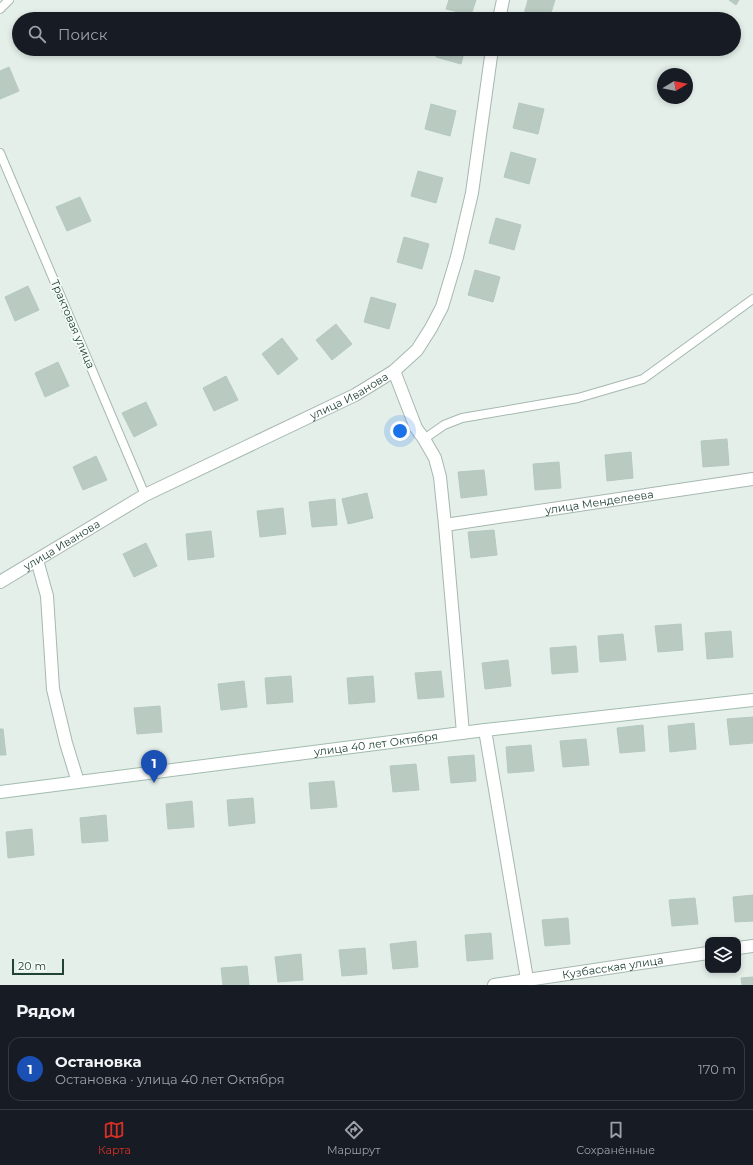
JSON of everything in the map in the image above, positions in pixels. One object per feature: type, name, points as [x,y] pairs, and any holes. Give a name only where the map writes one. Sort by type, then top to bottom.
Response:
[{"type":"street","points":[[501,12],[504,0]]},
{"type":"street","name":"улица Иванова","points":[[0,582],[145,495],[355,395],[394,371],[417,350],[431,328],[444,300],[457,257],[472,193],[491,56]]},
{"type":"street","points":[[394,371],[416,428],[435,458],[440,477],[446,525],[463,733]]},
{"type":"street","name":"улица Менделеева","points":[[446,525],[753,479]]},
{"type":"street","points":[[37,560],[47,596],[54,689],[66,743],[78,782]]},
{"type":"street","name":"улица 40 лет Октября","points":[[0,792],[485,730],[753,700]]},
{"type":"street","points":[[485,730],[528,982]]},
{"type":"street","points":[[741,948],[753,946]]},
{"type":"street","name":"Кузбасская улица","points":[[494,985],[528,982],[705,953]]},
{"type":"lane","points":[[0,9],[9,0]]},
{"type":"lane","name":"Трактовая улица","points":[[0,153],[145,495]]},
{"type":"lane","points":[[424,439],[444,425],[462,418],[578,398],[643,379],[753,299]]},
{"type":"building","points":[[449,0],[476,0],[472,12],[458,12],[446,9]]},
{"type":"building","points":[[528,0],[555,0],[551,12],[525,12]]},
{"type":"building","points":[[729,0],[739,0],[736,5]]},
{"type":"building","points":[[436,56],[463,56],[461,64]]},
{"type":"building","points":[[9,67],[19,91],[0,99],[0,71]]},
{"type":"building","points":[[519,103],[544,109],[538,134],[513,128]]},
{"type":"building","points":[[431,104],[456,111],[450,136],[425,129]]},
{"type":"building","points":[[511,152],[536,159],[529,184],[504,177]]},
{"type":"building","points":[[418,171],[443,178],[436,203],[411,196]]},
{"type":"building","points":[[80,197],[91,221],[67,231],[56,207]]},
{"type":"building","points":[[496,218],[521,225],[514,250],[489,243]]},
{"type":"building","points":[[404,237],[429,244],[422,269],[397,262]]},
{"type":"building","points":[[475,270],[500,277],[493,302],[468,295]]},
{"type":"building","points":[[28,286],[39,310],[15,321],[5,297]]},
{"type":"building","points":[[371,297],[396,304],[389,329],[364,322]]},
{"type":"building","points":[[336,324],[352,344],[332,360],[316,340]]},
{"type":"building","points":[[282,338],[298,359],[278,375],[262,354]]},
{"type":"building","points":[[58,362],[69,386],[45,397],[35,373]]},
{"type":"building","points":[[226,376],[238,400],[214,411],[203,388]]},
{"type":"building","points":[[146,402],[157,425],[134,437],[122,413]]},
{"type":"building","points":[[727,439],[729,465],[703,467],[701,441]]},
{"type":"building","points":[[631,452],[633,478],[607,481],[605,455]]},
{"type":"building","points":[[96,456],[107,480],[83,490],[73,467]]},
{"type":"building","points":[[559,462],[561,488],[535,490],[533,464]]},
{"type":"building","points":[[484,470],[487,495],[461,498],[458,472]]},
{"type":"building","points":[[367,493],[373,518],[348,524],[342,499]]},
{"type":"building","points":[[335,499],[337,525],[312,527],[309,502]]},
{"type":"building","points":[[283,508],[286,534],[260,537],[257,511]]},
{"type":"building","points":[[494,530],[497,555],[471,558],[468,532]]},
{"type":"building","points":[[211,531],[214,557],[188,560],[186,534]]},
{"type":"building","points":[[146,543],[157,566],[134,577],[123,554]]},
{"type":"building","points":[[681,624],[683,650],[658,652],[655,626]]},
{"type":"building","points":[[731,631],[733,657],[707,659],[705,633]]},
{"type":"building","points":[[623,634],[626,660],[600,662],[598,636]]},
{"type":"building","points":[[576,646],[578,672],[552,674],[550,648]]},
{"type":"building","points":[[508,660],[511,686],[485,689],[482,663]]},
{"type":"building","points":[[441,671],[444,697],[418,699],[415,673]]},
{"type":"building","points":[[291,676],[293,702],[267,704],[265,678]]},
{"type":"building","points":[[373,676],[375,702],[349,704],[347,678]]},
{"type":"building","points":[[244,681],[247,707],[221,710],[218,684]]},
{"type":"building","points":[[160,706],[162,732],[137,734],[134,708]]},
{"type":"building","points":[[753,717],[753,743],[730,745],[727,719]]},
{"type":"building","points":[[694,723],[696,749],[670,752],[668,726]]},
{"type":"building","points":[[643,725],[645,751],[620,753],[617,728]]},
{"type":"building","points":[[0,729],[3,729],[6,755],[0,755]]},
{"type":"building","points":[[586,739],[589,765],[563,767],[560,741]]},
{"type":"building","points":[[531,745],[534,771],[508,773],[506,747]]},
{"type":"building","points":[[474,755],[476,781],[451,783],[448,757]]},
{"type":"building","points":[[416,764],[419,790],[393,792],[390,766]]},
{"type":"building","points":[[334,781],[337,807],[311,809],[309,783]]},
{"type":"building","points":[[253,798],[255,823],[229,826],[227,800]]},
{"type":"building","points":[[192,801],[194,827],[168,829],[166,804]]},
{"type":"building","points":[[106,815],[108,841],[82,843],[80,818]]},
{"type":"building","points":[[32,829],[34,855],[8,858],[6,832]]},
{"type":"building","points":[[753,895],[753,921],[735,922],[733,897]]},
{"type":"building","points":[[695,898],[698,924],[672,926],[669,900]]},
{"type":"building","points":[[568,918],[570,944],[545,946],[542,920]]},
{"type":"building","points":[[491,933],[493,959],[467,961],[465,935]]},
{"type":"building","points":[[416,941],[418,967],[393,969],[390,944]]},
{"type":"building","points":[[365,948],[367,974],[342,976],[339,950]]},
{"type":"building","points":[[301,954],[303,980],[278,982],[275,957]]},
{"type":"building","points":[[247,966],[249,985],[223,985],[221,968]]},
{"type":"building","points":[[753,977],[753,985],[742,985],[741,978]]},
{"type":"place","name":"Остановка","points":[[154,783]]}]
